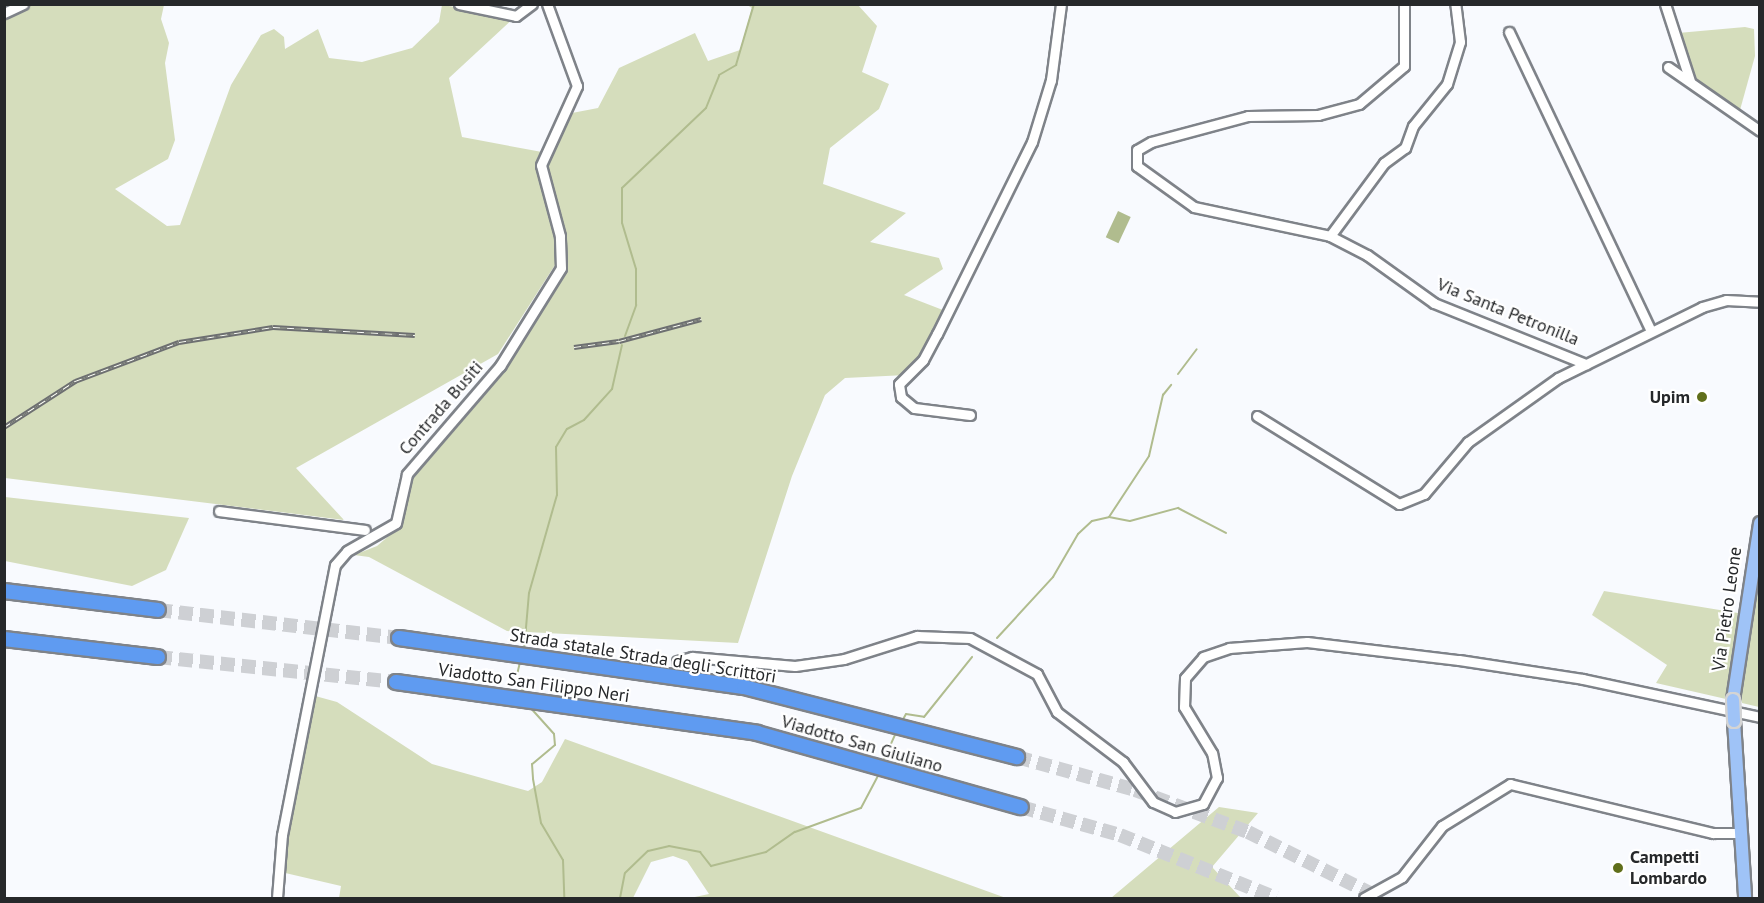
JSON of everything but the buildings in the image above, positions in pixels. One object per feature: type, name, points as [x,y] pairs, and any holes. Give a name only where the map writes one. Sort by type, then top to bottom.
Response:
[{"type":"highway","points":[[4,591],[158,610]]},
{"type":"highway","name":"Strada statale Strada degli Scrittori","points":[[399,638],[744,687],[880,718]]},
{"type":"highway","points":[[4,639],[158,657]]},
{"type":"highway","name":"Viadotto San Filippo Neri","points":[[396,682],[757,733]]},
{"type":"highway","name":"Viadotto San Giuliano","points":[[880,718],[1017,757]]},
{"type":"highway","name":"Viadotto San Giuliano","points":[[757,733],[1021,807]]},
{"type":"main road","name":"Via Pietro Leone","points":[[1741,833],[1733,700],[1760,523]]},
{"type":"main road","points":[[1741,833],[1745,898]]},
{"type":"street","points":[[4,13],[22,4]]},
{"type":"street","points":[[459,4],[516,16],[532,4]]},
{"type":"street","name":"Contrada Busiti","points":[[277,898],[282,835],[335,565],[347,551],[396,523],[407,474],[500,366],[561,268],[560,236],[541,165],[577,86],[547,4]]},
{"type":"street","points":[[970,415],[914,408],[901,398],[899,384],[923,360],[938,334],[1032,141],[1051,80],[1060,4]]},
{"type":"street","name":"Via Santa Petronilla","points":[[1404,4],[1404,66],[1359,104],[1318,115],[1248,116],[1150,142],[1135,156],[1140,170],[1194,207],[1330,236],[1367,255],[1434,303],[1586,364]]},
{"type":"street","points":[[1330,236],[1384,163],[1405,148],[1413,126],[1447,84],[1460,42],[1455,4]]},
{"type":"street","points":[[1665,4],[1690,81]]},
{"type":"street","points":[[1509,32],[1651,331]]},
{"type":"street","points":[[1668,68],[1760,131]]},
{"type":"street","name":"Via Santa Petronilla","points":[[1257,416],[1399,504],[1428,490],[1468,442],[1586,364],[1651,331],[1716,302],[1760,302]]},
{"type":"street","points":[[219,511],[365,531]]},
{"type":"street","points":[[677,661],[692,657],[795,666],[844,659],[917,636],[970,638],[1037,674],[1057,712],[1123,762],[1153,802],[1175,812],[1203,804],[1217,778],[1212,753],[1184,707],[1185,678],[1203,657],[1229,648],[1307,642],[1459,660],[1583,679],[1760,717]]},
{"type":"street","points":[[1364,898],[1402,877],[1442,826],[1510,784],[1713,833],[1741,833]]},
{"type":"shaded area","points":[[23,5],[164,5],[161,19],[169,43],[165,63],[175,140],[168,159],[115,189],[167,226],[180,225],[231,85],[261,35],[274,29],[284,37],[285,49],[318,29],[329,58],[362,62],[412,48],[439,22],[442,5],[516,16],[449,78],[462,137],[542,152],[537,173],[555,234],[555,265],[498,354],[296,468],[344,520],[5,478],[5,13]]},
{"type":"shaded area","points":[[747,5],[858,5],[877,26],[862,72],[889,84],[879,109],[830,148],[823,184],[906,213],[870,242],[939,258],[943,269],[904,295],[948,312],[906,375],[845,378],[825,395],[792,476],[738,643],[507,631],[369,557],[354,555],[377,546],[398,528],[412,474],[499,374],[564,275],[566,246],[546,167],[572,113],[598,108],[619,68],[695,33],[708,61],[740,50],[752,8]]},
{"type":"shaded area","points":[[1745,27],[1754,29],[1755,56],[1740,110],[1692,79],[1678,33]]},
{"type":"shaded area","points":[[1118,211],[1131,217],[1118,243],[1106,237]]},
{"type":"shaded area","points":[[5,497],[189,518],[166,570],[132,586],[5,561]]},
{"type":"shaded area","points":[[1759,555],[1759,707],[1742,703],[1740,692]]},
{"type":"shaded area","points":[[1604,591],[1738,613],[1726,699],[1656,683],[1667,665],[1592,615]]},
{"type":"shaded area","points":[[308,694],[337,702],[432,764],[528,791],[542,782],[565,739],[1006,898],[690,898],[709,894],[687,861],[673,856],[651,862],[633,898],[339,898],[341,886],[281,872],[282,835]]},
{"type":"shaded area","points":[[1219,807],[1258,813],[1212,867],[1241,898],[1111,898]]},
{"type":"waterway","points":[[625,336],[636,305],[636,269],[622,223],[622,188],[706,108],[719,75],[736,65],[754,4]]},
{"type":"waterway","points":[[524,651],[529,593],[557,495],[556,447],[567,429],[584,420],[612,389],[622,345]]},
{"type":"waterway","points":[[1178,374],[1197,349]]},
{"type":"waterway","points":[[997,638],[1053,577],[1078,534],[1092,521],[1109,517],[1149,456],[1163,395],[1171,385]]},
{"type":"waterway","points":[[1109,517],[1130,521],[1178,508],[1226,533]]},
{"type":"waterway","points":[[901,723],[906,714],[924,717],[972,657]]},
{"type":"waterway","points":[[520,662],[516,680],[525,694]]},
{"type":"waterway","points":[[528,705],[554,734],[555,745],[532,764],[541,823],[563,860],[564,898]]},
{"type":"waterway","points":[[882,764],[897,731]]},
{"type":"waterway","points":[[620,898],[625,873],[648,851],[669,846],[700,852],[711,866],[766,852],[795,832],[861,808],[880,772]]},
{"type":"tunnel","points":[[158,610],[399,638]]},
{"type":"tunnel","points":[[158,657],[396,682]]},
{"type":"tunnel","points":[[1017,757],[1135,790],[1248,832],[1380,898]]},
{"type":"tunnel","points":[[1021,807],[1120,835],[1276,898]]},
{"type":"railway","points":[[574,347],[619,341],[701,319]]},
{"type":"railway","points":[[4,427],[75,381],[179,342],[273,327],[415,335]]},
{"type":"place","name":"Upim","points":[[1702,397]]},
{"type":"place","name":"Campetti Lombardo","points":[[1618,868]]}]
